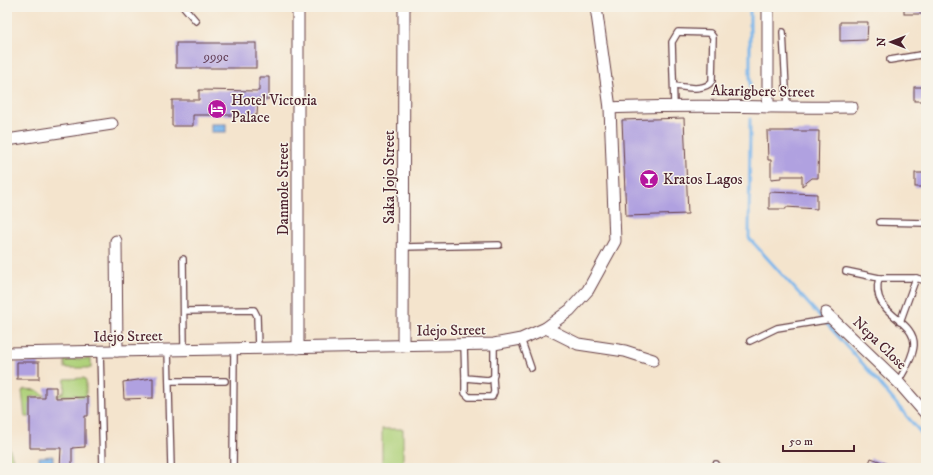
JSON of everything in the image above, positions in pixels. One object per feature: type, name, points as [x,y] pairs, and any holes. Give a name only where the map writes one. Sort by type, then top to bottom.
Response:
[{"type":"street","name":"Danmole Street","points":[[298,7],[298,348]]},
{"type":"street","name":"Saka Jojo Street","points":[[403,346],[404,7]]},
{"type":"street","name":"Idejo Street","points":[[7,353],[494,344],[521,339],[546,328],[570,310],[588,290],[615,241],[610,108],[596,7]]},
{"type":"street","points":[[768,7],[768,108]]},
{"type":"street","name":"Akarigbere Street","points":[[610,108],[674,105],[768,108],[852,107]]},
{"type":"street","points":[[7,140],[112,124]]},
{"type":"street","points":[[116,241],[117,351]]},
{"type":"street","name":"Nepa Close","points":[[828,317],[898,382],[926,414]]},
{"type":"street","points":[[546,328],[578,344],[625,351],[653,360]]},
{"type":"lane","points":[[184,7],[196,21]]},
{"type":"lane","points":[[674,86],[704,88],[709,86],[712,81],[712,37],[710,33],[678,32],[675,35],[672,42],[674,105]]},
{"type":"lane","points":[[783,32],[787,107]]},
{"type":"lane","points":[[890,60],[926,54]]},
{"type":"lane","points":[[880,222],[926,223]]},
{"type":"lane","points":[[403,247],[499,245]]},
{"type":"lane","points":[[184,259],[184,350]]},
{"type":"lane","points":[[846,271],[879,278],[916,278],[926,281]]},
{"type":"lane","points":[[879,278],[877,288],[879,298],[910,332],[914,345],[910,360],[898,382]]},
{"type":"lane","points":[[900,322],[916,278]]},
{"type":"lane","points":[[184,311],[254,310],[257,316],[258,349]]},
{"type":"lane","points":[[750,341],[777,328],[828,317]]},
{"type":"lane","points":[[521,339],[531,368]]},
{"type":"lane","points":[[464,345],[465,393],[469,397],[492,397],[494,392],[494,344]]},
{"type":"lane","points":[[234,349],[234,468]]},
{"type":"lane","points":[[168,350],[171,468]]},
{"type":"lane","points":[[100,351],[103,468]]},
{"type":"lane","points":[[465,378],[488,380],[493,378]]},
{"type":"lane","points":[[169,380],[225,381]]},
{"type":"green space","points":[[65,359],[91,359],[91,368],[65,368]]},
{"type":"green space","points":[[84,378],[86,381],[86,397],[79,398],[76,395],[56,396],[64,392],[65,379]]},
{"type":"green space","points":[[24,389],[37,390],[45,396],[30,397],[30,417],[25,417],[22,391]]},
{"type":"green space","points":[[382,429],[403,429],[403,468],[382,468]]},
{"type":"green space","points":[[7,441],[16,468],[9,468],[7,461]]},
{"type":"water","points":[[211,124],[226,124],[226,132],[211,132]]},
{"type":"water","points":[[53,456],[53,468],[40,468],[39,457]]},
{"type":"building","points":[[904,7],[926,7],[926,14],[904,14]]},
{"type":"building","points":[[840,22],[868,22],[867,40],[840,41]]},
{"type":"building","points":[[176,43],[256,43],[256,68],[176,68]]},
{"type":"building","points":[[259,77],[269,77],[269,99],[258,99],[257,115],[193,115],[193,126],[172,126],[172,100],[199,100],[199,90],[259,91]]},
{"type":"building","points":[[914,87],[926,87],[926,101],[914,101]]},
{"type":"building","points":[[684,118],[688,214],[626,216],[622,120]]},
{"type":"building","points":[[767,131],[819,131],[818,178],[812,178],[802,186],[802,176],[781,176],[781,178],[771,179],[771,160],[768,160]]},
{"type":"building","points":[[915,173],[926,173],[926,187],[915,187]]},
{"type":"building","points":[[769,192],[817,194],[817,209],[786,207],[786,209],[769,209]]},
{"type":"building","points":[[17,362],[39,362],[39,379],[17,379]]},
{"type":"building","points":[[153,378],[153,398],[124,399],[123,382]]},
{"type":"building","points":[[45,387],[56,387],[56,398],[88,397],[88,416],[85,416],[85,447],[72,448],[72,468],[60,468],[61,448],[30,448],[30,398],[45,398]]},
{"type":"building","points":[[871,458],[896,467],[896,468],[867,468]]},
{"type":"waterway","points":[[750,7],[750,97]]},
{"type":"waterway","points":[[750,119],[749,238],[863,364],[926,439]]},
{"type":"place","name":"Hotel Victoria Palace","points":[[217,109]]},
{"type":"place","name":"Kratos Lagos","points":[[649,179]]}]
